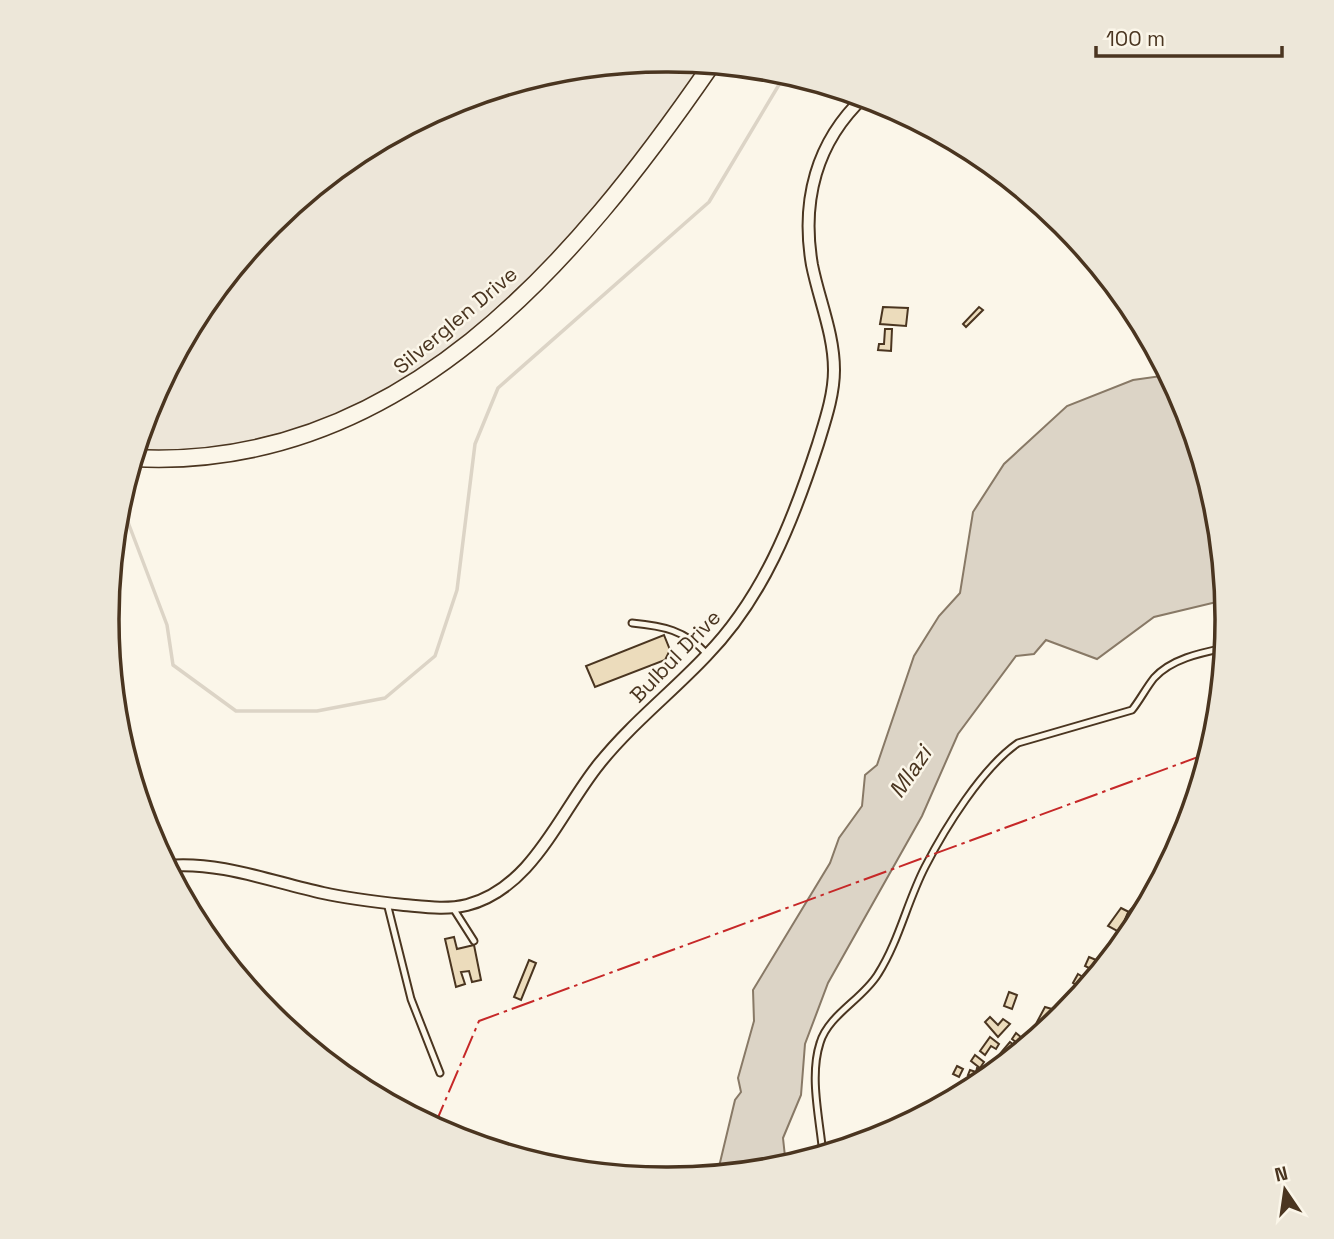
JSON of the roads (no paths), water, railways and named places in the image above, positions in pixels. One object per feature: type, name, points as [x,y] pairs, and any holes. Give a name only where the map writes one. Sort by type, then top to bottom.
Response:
[{"type":"street","name":"Silverglen Drive","points":[[144,458],[205,457],[285,442],[338,423],[403,392],[474,338],[564,253],[639,165],[705,73]]},
{"type":"street","name":"Bulbul Drive","points":[[178,866],[215,868],[323,893],[387,903],[453,908],[491,897],[526,866],[604,758],[708,655],[750,603],[777,553],[830,405],[834,372],[832,347],[813,267],[809,198],[827,144],[837,127],[856,106]]},
{"type":"lane","points":[[632,622],[663,626],[680,632],[695,640],[708,655]]},
{"type":"lane","points":[[822,1145],[816,1063],[820,1041],[828,1027],[877,976],[890,954],[925,867],[1004,752],[1018,743],[1132,710],[1152,680],[1166,667],[1214,650]]},
{"type":"lane","points":[[387,903],[411,999],[440,1073]]},
{"type":"lane","points":[[453,908],[474,941]]},
{"type":"water","name":"Mlazi","points":[[1158,376],[1186,443],[1204,513],[1215,603],[1154,617],[1097,659],[1046,640],[1034,654],[1016,656],[958,734],[922,816],[828,983],[805,1044],[801,1095],[783,1138],[785,1155],[719,1165],[735,1100],[741,1092],[738,1078],[754,1021],[753,990],[830,863],[839,838],[862,806],[865,775],[877,765],[914,656],[939,616],[960,593],[973,512],[1004,464],[1067,406],[1133,380]]},
{"type":"waterway","points":[[128,523],[167,625],[173,665],[236,711],[317,711],[385,698],[435,656],[457,590],[475,444],[498,388],[709,202],[780,83]]}]
